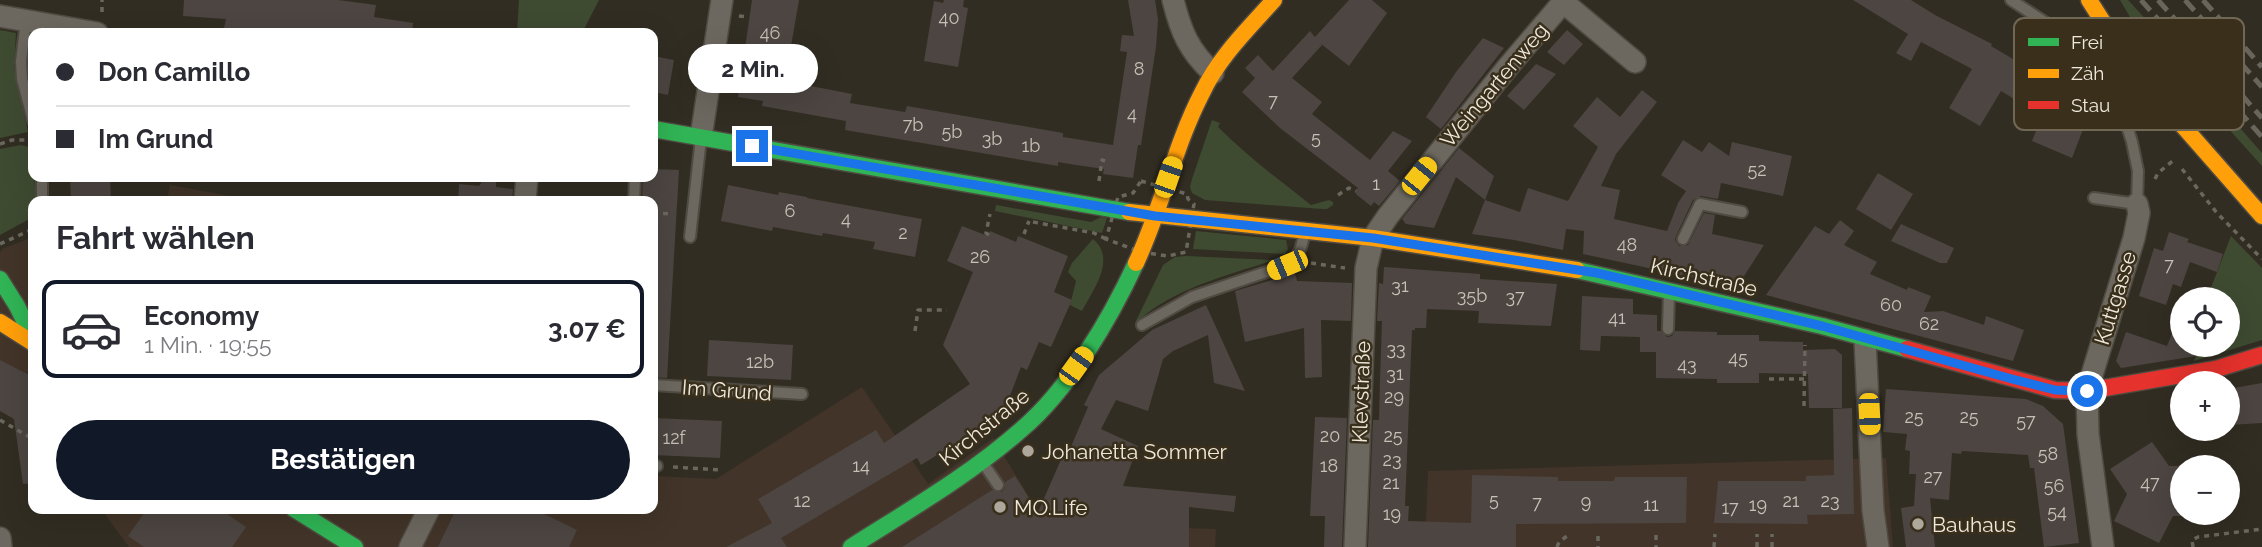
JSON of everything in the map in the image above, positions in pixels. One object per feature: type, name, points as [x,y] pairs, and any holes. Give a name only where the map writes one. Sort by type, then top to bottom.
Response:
[{"type":"street","points":[[701,137],[722,0]]},
{"type":"street","points":[[1173,0],[1181,31],[1192,51],[1213,73]]},
{"type":"street","points":[[658,131],[1155,216],[1191,118],[1213,73],[1228,51],[1274,0]]},
{"type":"street","points":[[2089,0],[2101,18]]},
{"type":"street","points":[[1564,1],[1634,62]]},
{"type":"street","name":"Weingartenweg","points":[[1373,238],[1451,136],[1564,1]]},
{"type":"street","points":[[0,16],[70,28]]},
{"type":"street","points":[[2186,130],[2262,216]]},
{"type":"street","name":"Kuttgasse","points":[[2103,547],[2088,434],[2087,391],[2134,237],[2139,213],[2137,204]]},
{"type":"street","name":"Kirchstraße","points":[[851,547],[981,461],[1024,428],[1045,406],[1088,349],[1115,307],[1155,216],[1373,238],[1597,273],[1822,326],[1865,340],[2055,390],[2087,391],[2216,369],[2262,355]]},
{"type":"street","name":"Klevstraße","points":[[1355,547],[1366,268],[1373,238]]},
{"type":"street","points":[[0,279],[28,332]]},
{"type":"street","points":[[0,322],[28,338]]},
{"type":"street","points":[[1865,340],[1873,510],[1878,547]]},
{"type":"street","points":[[301,514],[340,542],[355,547]]},
{"type":"street","points":[[410,547],[426,514]]},
{"type":"street","points":[[0,538],[1,547]]},
{"type":"lane","points":[[2011,0],[2039,18]]},
{"type":"lane","points":[[26,20],[21,61],[28,102]]},
{"type":"lane","points":[[2094,198],[2137,204],[2138,171],[2128,130]]},
{"type":"lane","points":[[690,237],[701,137]]},
{"type":"lane","points":[[1683,239],[1700,204],[1742,212]]},
{"type":"lane","points":[[1142,325],[1192,297],[1268,273],[1296,259],[1304,231]]},
{"type":"lane","points":[[1668,329],[1669,290]]},
{"type":"lane","name":"Im Grund","points":[[658,385],[802,394]]},
{"type":"lane","points":[[981,461],[998,485]]},
{"type":"path","points":[[740,16],[749,17]]},
{"type":"path","points":[[0,144],[12,140],[28,141]]},
{"type":"path","points":[[1100,175],[1102,160],[1105,161]]},
{"type":"path","points":[[1338,195],[1349,188],[1356,191]]},
{"type":"path","points":[[658,213],[673,214]]},
{"type":"path","points":[[989,214],[986,233],[989,235]]},
{"type":"path","points":[[1024,234],[1029,221]]},
{"type":"path","points":[[0,244],[28,231]]},
{"type":"path","points":[[1296,259],[1336,267],[1366,268]]},
{"type":"path","points":[[915,331],[918,310],[947,310]]},
{"type":"path","points":[[1804,406],[1805,344],[1817,344]]},
{"type":"path","points":[[1769,379],[1804,379]]},
{"type":"path","points":[[0,420],[28,436]]},
{"type":"path","points":[[658,466],[721,470]]},
{"type":"path","points":[[2193,547],[2192,540],[2198,537],[2262,529]]},
{"type":"path","points":[[1714,534],[1714,547]]},
{"type":"path","points":[[1756,547],[1757,534]]},
{"type":"path","points":[[1772,534],[1772,547]]},
{"type":"path","points":[[1656,535],[1656,547]]},
{"type":"path","points":[[1598,536],[1598,547]]},
{"type":"path","points":[[1557,547],[1559,542],[1567,537]]},
{"type":"shaded area","points":[[170,185],[230,196],[168,196]]},
{"type":"shaded area","points":[[28,239],[28,423],[0,406],[2,249]]},
{"type":"shaded area","points":[[862,387],[928,484],[993,438],[1040,515],[1084,525],[1216,529],[1215,547],[129,547],[105,514],[658,514],[658,476],[716,479]]},
{"type":"shaded area","points":[[1886,458],[1893,547],[1425,547],[1428,471]]},
{"type":"green space","points":[[519,0],[599,0],[585,28],[517,28]]},
{"type":"green space","points":[[2120,0],[2128,0],[2145,18],[2131,18]]},
{"type":"green space","points":[[0,30],[16,33],[14,68],[28,132],[0,138]]},
{"type":"green space","points":[[1212,120],[1220,123],[1218,127],[1263,168],[1311,205],[1329,200],[1333,205],[1322,209],[1205,200],[1192,193],[1192,179]]},
{"type":"green space","points":[[2230,130],[2242,130],[2262,153],[2262,166]]},
{"type":"green space","points":[[21,145],[28,147],[28,182],[35,182],[36,196],[28,196],[28,220],[0,235],[0,149]]},
{"type":"green space","points":[[996,205],[1091,222],[1101,217],[1107,218],[1102,233],[995,211]]},
{"type":"green space","points":[[1196,231],[1286,240],[1288,249],[1285,254],[1193,249]]},
{"type":"green space","points":[[2231,236],[2262,268],[2262,340],[2240,347],[2240,287],[2211,287]]},
{"type":"green space","points":[[1093,239],[1100,247],[1103,265],[1097,284],[1082,311],[1070,305],[1076,281],[1068,272],[1072,263]]},
{"type":"green space","points":[[1175,257],[1274,260],[1183,292],[1135,323],[1163,265]]},
{"type":"building","points":[[184,0],[338,0],[376,5],[374,17],[413,23],[412,28],[224,28],[226,19],[183,16]]},
{"type":"building","points":[[752,0],[799,0],[785,81],[852,94],[850,103],[905,112],[907,106],[1063,133],[1063,137],[1113,145],[1127,52],[1120,51],[1122,35],[1134,36],[1128,0],[1155,0],[1158,19],[1156,47],[1141,145],[1138,145],[1133,178],[1103,174],[1104,169],[1058,162],[1058,166],[845,130],[846,121],[762,106],[763,101],[738,97]]},
{"type":"building","points":[[944,0],[964,0],[963,7],[968,8],[958,67],[924,61],[934,1],[943,3]]},
{"type":"building","points":[[1349,0],[1372,0],[1387,13],[1349,66],[1320,43],[1322,45],[1292,78],[1322,102],[1312,114],[1370,160],[1393,131],[1412,141],[1388,171],[1400,181],[1379,206],[1374,202],[1371,206],[1357,195],[1355,192],[1358,188],[1280,128],[1242,92],[1255,78],[1245,68],[1258,55],[1273,71],[1310,31],[1315,37]]},
{"type":"building","points":[[1853,0],[1911,0],[1992,44],[1991,46],[2014,60],[2014,99],[2001,91],[1980,126],[1949,108],[1972,69],[1921,42],[1911,61],[1896,53],[1908,34]]},
{"type":"building","points":[[1567,30],[1583,44],[1564,65],[1547,52]]},
{"type":"building","points":[[1483,38],[1504,48],[1441,129],[1426,117]]},
{"type":"building","points":[[658,57],[674,60],[668,95],[658,93]]},
{"type":"building","points":[[1536,64],[1556,74],[1524,110],[1507,96]]},
{"type":"building","points":[[1642,90],[1657,102],[1616,154],[1601,186],[1620,190],[1614,219],[1667,231],[1686,191],[1661,175],[1683,140],[1702,152],[1709,142],[1729,156],[1732,142],[1792,156],[1783,196],[1721,183],[1718,199],[1701,196],[1693,200],[1676,236],[1675,240],[1679,246],[1688,245],[1704,213],[1715,215],[1712,234],[1764,245],[1737,287],[1583,254],[1584,231],[1566,229],[1563,250],[1472,234],[1485,200],[1520,212],[1528,188],[1568,201],[1598,147],[1573,126],[1597,97],[1620,117]]},
{"type":"building","points":[[2036,130],[2083,130],[2072,158],[2032,141]]},
{"type":"building","points":[[1459,148],[1494,176],[1485,200],[1456,177],[1434,228],[1406,224],[1402,219]]},
{"type":"building","points":[[658,169],[679,170],[667,378],[658,377],[658,196],[642,196],[643,182],[658,182]]},
{"type":"building","points":[[1878,173],[1913,194],[1891,230],[1856,209]]},
{"type":"building","points":[[70,182],[110,182],[111,196],[71,196]]},
{"type":"building","points":[[482,182],[496,182],[496,187],[513,189],[512,196],[458,196],[459,184],[479,186]]},
{"type":"building","points":[[728,185],[922,219],[915,257],[873,249],[875,242],[773,227],[772,231],[721,221]]},
{"type":"building","points":[[1840,220],[1854,231],[1844,245],[1877,262],[1870,274],[1907,290],[1908,287],[1931,296],[1924,312],[1943,311],[1984,325],[1986,316],[2024,330],[2013,361],[1766,295],[1815,226],[1829,234]]},
{"type":"building","points":[[1901,224],[1954,248],[1947,263],[1940,263],[1891,241]]},
{"type":"building","points":[[962,226],[988,236],[990,231],[1016,242],[1018,236],[1068,256],[1054,292],[1072,300],[1051,347],[1039,342],[1027,370],[1021,367],[1003,414],[921,465],[917,458],[781,538],[787,547],[726,547],[772,523],[758,499],[876,430],[884,443],[970,384],[943,345],[973,272],[947,261]]},
{"type":"building","points":[[2169,232],[2189,239],[2187,242],[2223,254],[2217,272],[2190,262],[2181,287],[2173,284],[2170,287],[2166,305],[2139,296],[2154,248],[2163,251]]},
{"type":"building","points":[[1384,267],[1480,274],[1480,279],[1557,284],[1551,326],[1478,323],[1479,311],[1427,309],[1426,328],[1412,330],[1405,506],[1409,506],[1408,521],[1471,523],[1472,475],[1558,477],[1558,481],[1614,481],[1615,477],[1687,477],[1686,523],[1516,524],[1516,547],[1368,547],[1373,420],[1379,420],[1382,321],[1377,321],[1379,283],[1383,284]]},
{"type":"building","points":[[1295,273],[1297,281],[1352,283],[1351,321],[1321,320],[1322,377],[1305,378],[1304,328],[1245,342],[1235,291]]},
{"type":"building","points":[[1582,296],[1633,299],[1633,314],[1657,315],[1657,331],[1667,337],[1672,336],[1675,331],[1759,335],[1759,341],[1803,342],[1803,350],[1835,349],[1842,355],[1842,408],[1809,408],[1808,374],[1759,373],[1759,383],[1656,378],[1656,352],[1640,352],[1640,337],[1601,336],[1600,351],[1580,350]]},
{"type":"building","points":[[1206,305],[1245,391],[1214,383],[1208,335],[1173,351],[1163,359],[1148,411],[1116,400],[1101,429],[1138,446],[1123,486],[1236,496],[1234,512],[1189,507],[1189,547],[902,547],[992,490],[1002,492],[1005,482],[1015,476],[1038,512],[1063,455],[1067,456],[1088,407],[1084,405],[1099,375],[1152,330]]},
{"type":"building","points":[[2126,332],[2167,346],[2170,339],[2170,357],[2190,357],[2121,368],[2116,361]]},
{"type":"building","points":[[709,340],[793,345],[791,380],[707,376]]},
{"type":"building","points":[[0,360],[28,374],[28,484],[23,484],[14,419],[0,411]]},
{"type":"building","points":[[2262,383],[2262,423],[2240,424],[2240,387]]},
{"type":"building","points":[[1886,389],[2026,399],[2043,406],[2063,424],[2079,543],[2044,547],[2034,468],[2030,468],[2028,455],[1962,451],[1961,454],[1952,453],[1949,500],[1930,498],[1935,547],[1906,547],[1901,508],[1914,506],[1916,474],[1909,474],[1910,451],[1905,450],[1907,434],[1883,432]]},
{"type":"building","points":[[1852,408],[1854,514],[1807,515],[1808,524],[1714,523],[1718,481],[1806,481],[1806,476],[1834,475],[1833,409]]},
{"type":"building","points":[[1315,417],[1347,418],[1342,547],[1324,547],[1325,516],[1310,516]]},
{"type":"building","points":[[658,418],[722,421],[720,458],[658,455]]},
{"type":"building","points":[[2152,442],[2170,466],[2170,522],[2159,543],[2114,521],[2127,494],[2110,469]]},
{"type":"building","points":[[143,514],[227,514],[246,527],[232,547],[144,547],[128,536]]},
{"type":"building","points":[[454,514],[544,514],[577,530],[569,547],[438,547]]},
{"type":"railway","points":[[2141,0],[2157,18]]},
{"type":"railway","points":[[2158,0],[2174,18]]},
{"type":"railway","points":[[2185,0],[2201,18]]},
{"type":"railway","points":[[2203,0],[2219,18]]},
{"type":"railway","points":[[2244,47],[2262,67]]},
{"type":"railway","points":[[2244,67],[2262,87]]},
{"type":"railway","points":[[2244,98],[2262,118]]},
{"type":"railway","points":[[2244,117],[2262,137]]},
{"type":"traffic: fast","points":[[658,130],[1129,212]]},
{"type":"traffic: fast","points":[[851,547],[960,477],[1002,446],[1039,413],[1087,352],[1136,263]]},
{"type":"traffic: fast","points":[[1577,270],[1822,326],[1907,349]]},
{"type":"traffic: fast","points":[[0,279],[28,329]]},
{"type":"traffic: fast","points":[[302,514],[355,547]]},
{"type":"traffic: slow","points":[[1136,263],[1202,93],[1225,55],[1274,0]]},
{"type":"traffic: slow","points":[[2089,0],[2100,18]]},
{"type":"traffic: slow","points":[[2186,130],[2262,216]]},
{"type":"traffic: slow","points":[[1129,212],[1373,238],[1577,270]]},
{"type":"traffic: slow","points":[[0,322],[28,340]]},
{"type":"traffic: jam","points":[[1907,349],[2055,390],[2087,391],[2216,369],[2262,355]]},
{"type":"place","name":"Johanetta Sommer","points":[[1028,451]]},
{"type":"place","name":"MO.Life","points":[[1000,507]]},
{"type":"place","name":"Bauhaus","points":[[1918,524]]},
{"type":"route","points":[[752,146],[1155,216],[1373,238],[1597,273],[1822,326],[1865,340],[2055,390],[2087,391]]}]
